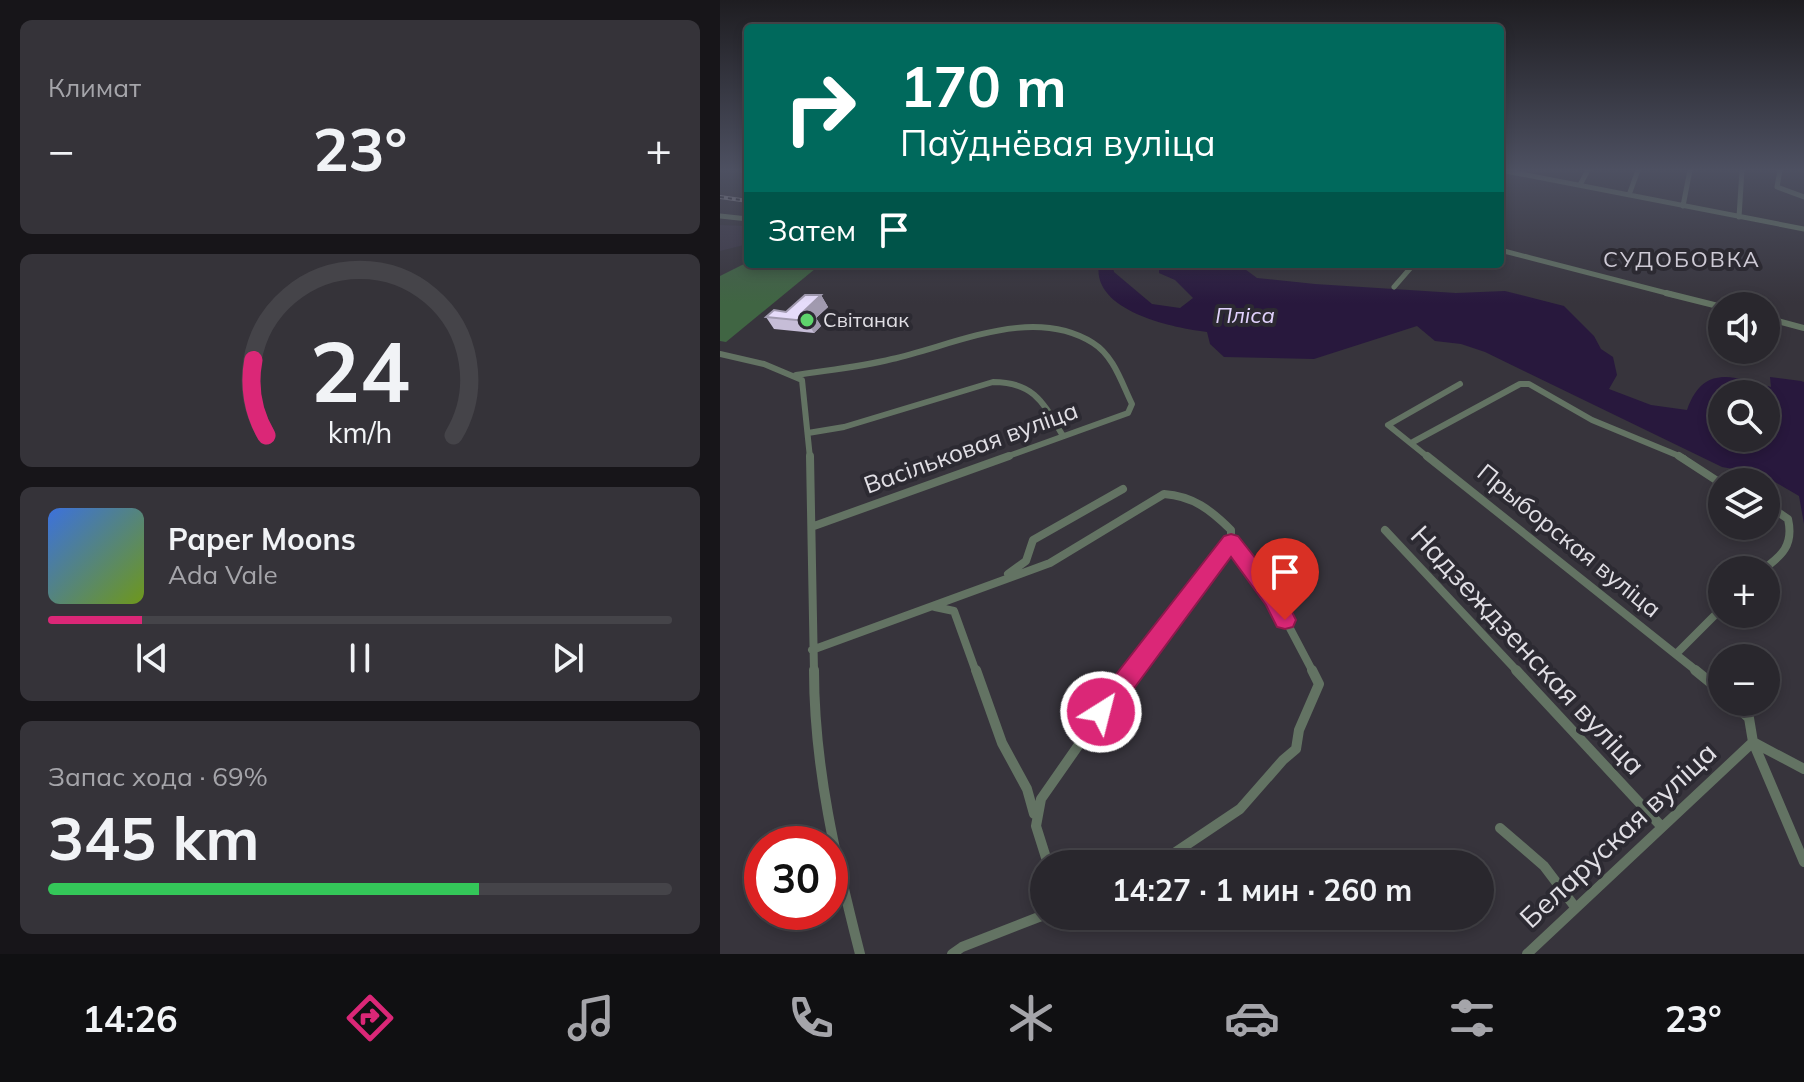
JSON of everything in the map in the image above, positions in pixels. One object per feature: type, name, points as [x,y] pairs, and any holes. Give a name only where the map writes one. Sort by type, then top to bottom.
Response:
[{"type":"street","points":[[1726,215],[1804,229]]},
{"type":"street","points":[[720,216],[744,219]]},
{"type":"street","points":[[1504,251],[1708,303]]},
{"type":"street","points":[[1394,287],[1411,268]]},
{"type":"street","points":[[1780,322],[1804,328]]},
{"type":"street","name":"Васільковая вуліца","points":[[796,375],[893,359],[990,333],[1049,329],[1070,333],[1093,343],[1104,353],[1132,404],[1128,413],[814,526]]},
{"type":"street","points":[[720,354],[764,364],[802,380],[814,526],[814,726],[831,840],[860,954]]},
{"type":"street","points":[[808,433],[844,427],[993,382],[1009,381],[1035,392],[1063,436]]},
{"type":"street","name":"Прыборская вуліца","points":[[1460,384],[1388,425],[1708,680]]},
{"type":"street","points":[[1413,442],[1520,384],[1529,384],[1592,420],[1684,458],[1708,474]]},
{"type":"street","points":[[992,584],[1026,563],[1032,552],[1033,540],[1123,489]]},
{"type":"street","points":[[812,650],[1050,563],[1164,494],[1184,495],[1209,506],[1231,530],[1231,542],[1274,598],[1319,684],[1299,730],[1296,749],[1283,757],[1249,800],[1220,825],[1180,850]]},
{"type":"street","points":[[1780,514],[1788,519],[1792,535],[1780,557]]},
{"type":"street","name":"Надзеждзенская вуліца","points":[[1385,530],[1661,826]]},
{"type":"street","points":[[1034,814],[1047,787],[1155,638],[1231,542]]},
{"type":"street","points":[[933,607],[954,611],[1002,743],[1027,789],[1042,850]]},
{"type":"street","points":[[1677,653],[1708,622]]},
{"type":"street","points":[[1747,716],[1753,742],[1804,769]]},
{"type":"street","name":"Беларуская вуліца","points":[[1527,954],[1571,902],[1753,742],[1804,862]]},
{"type":"street","points":[[1500,828],[1544,866],[1571,902]]},
{"type":"street","points":[[952,954],[962,947],[1030,920]]},
{"type":"shaded area","points":[[720,225],[744,226],[744,245],[720,251]]},
{"type":"green space","points":[[744,264],[744,268],[816,268],[726,342],[720,341],[720,276]]},
{"type":"water","name":"Пліса","points":[[1099,268],[1113,268],[1152,304],[1180,308],[1193,298],[1175,280],[1159,273],[1159,268],[1243,268],[1257,278],[1315,284],[1456,293],[1505,291],[1564,306],[1594,336],[1601,349],[1613,357],[1617,375],[1609,389],[1651,405],[1687,410],[1694,395],[1708,382],[1708,452],[1780,452],[1780,380],[1770,380],[1770,377],[1804,382],[1804,524],[1799,496],[1780,485],[1780,468],[1722,467],[1485,352],[1461,344],[1435,341],[1417,326],[1314,359],[1224,357],[1210,344],[1207,332],[1156,321],[1121,305],[1108,294],[1100,280]]},
{"type":"water","name":"Пліса","points":[[1721,377],[1747,380],[1711,380]]},
{"type":"building","points":[[805,295],[821,295],[802,313],[814,314],[806,321],[766,317],[774,310],[786,312]]},
{"type":"place","name":"Світанак","points":[[807,320]]},
{"type":"district","name":"СУДОБОВКА","points":[[1682,259]]},
{"type":"route","points":[[1101,712],[1155,638],[1199,586],[1207,571],[1230,548],[1231,542],[1274,598],[1285,620]]}]
